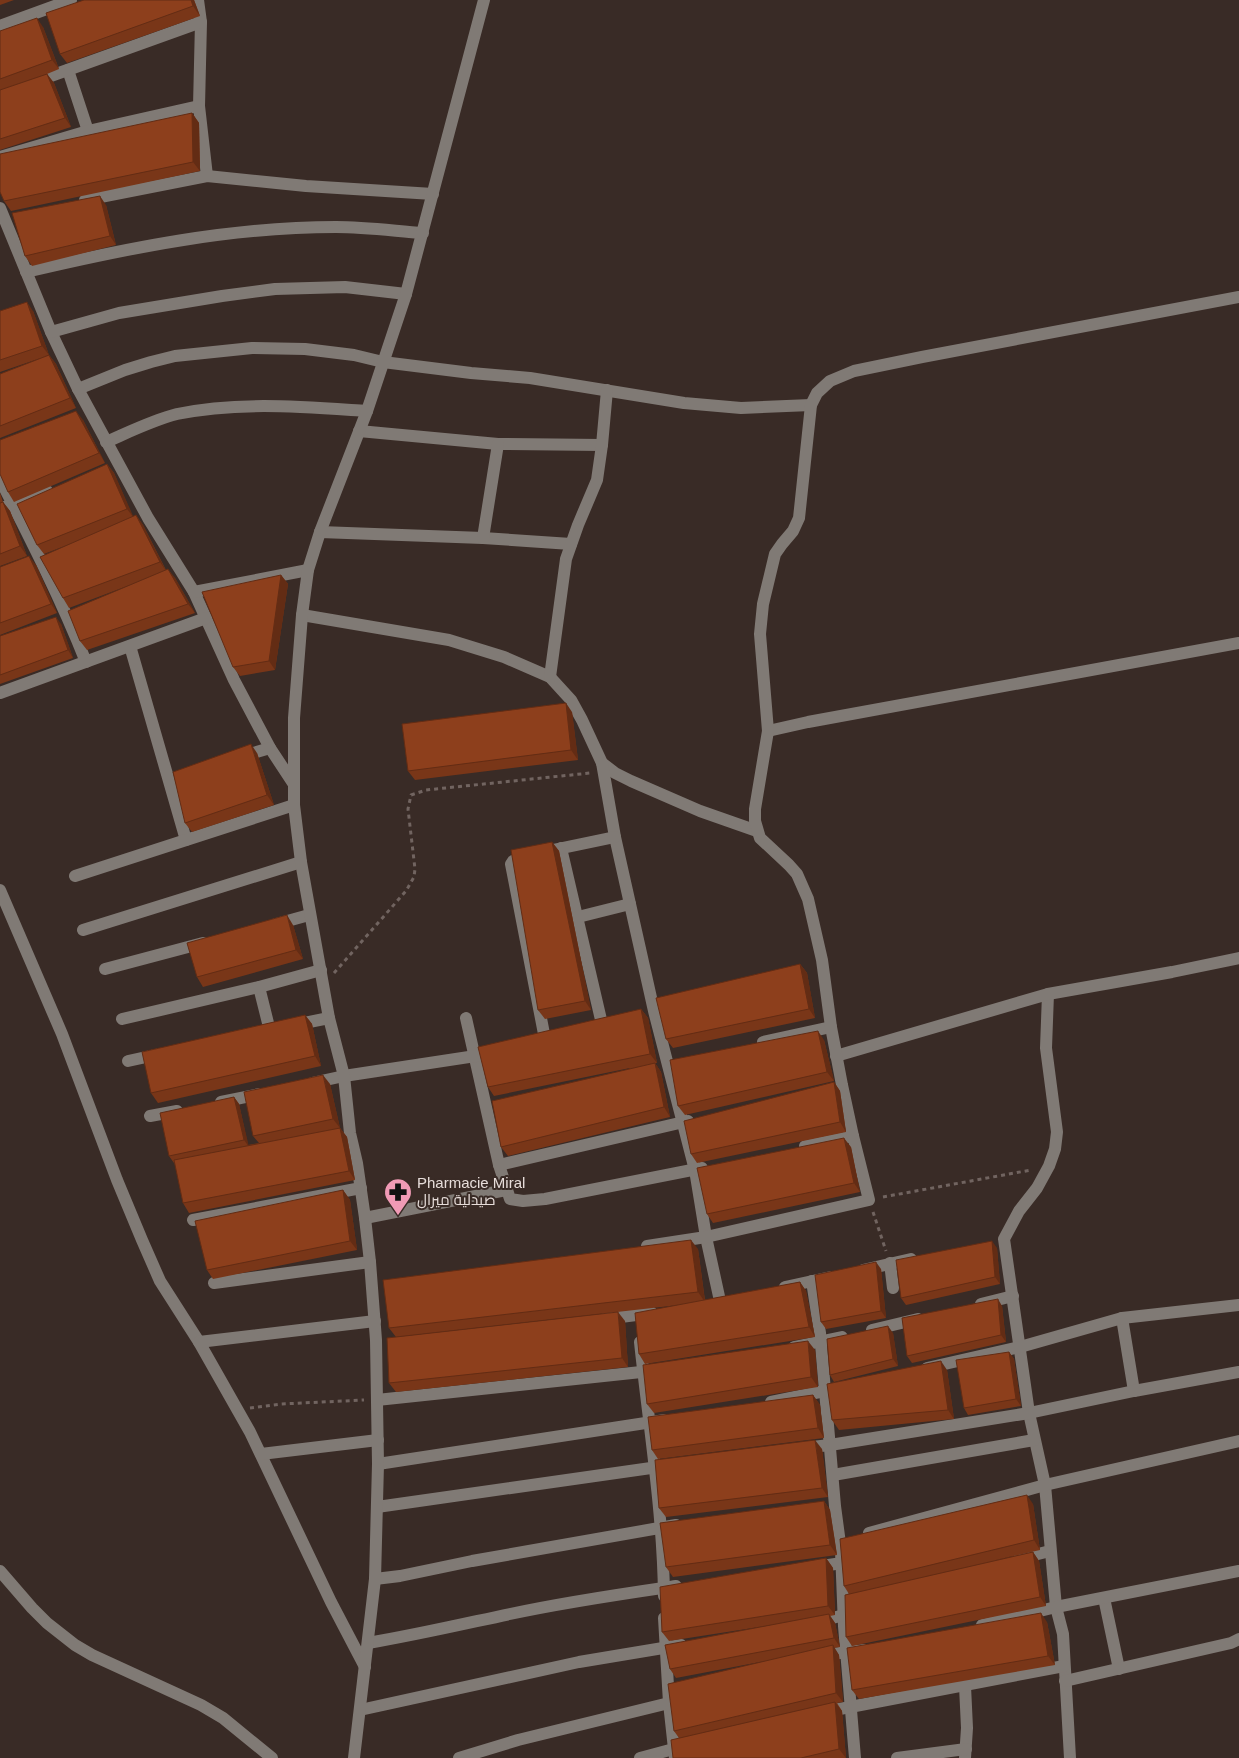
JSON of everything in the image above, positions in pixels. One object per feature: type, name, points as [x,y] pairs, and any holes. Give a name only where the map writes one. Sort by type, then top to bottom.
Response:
[{"type":"street","points":[[198,0],[201,22],[199,106],[207,176]]},
{"type":"street","points":[[354,1758],[375,1579],[378,1464],[375,1320],[377,1290],[370,1262],[360,1188],[345,1134],[344,1076],[329,1018],[301,862],[294,805],[294,718],[302,615],[308,570],[320,532],[368,411],[406,294],[460,98],[484,0]]},
{"type":"street","points":[[0,26],[64,1]]},
{"type":"street","points":[[26,86],[201,22]]},
{"type":"street","points":[[68,70],[88,131]]},
{"type":"street","points":[[0,157],[88,131],[199,106]]},
{"type":"street","points":[[72,203],[207,176],[306,186],[433,194]]},
{"type":"street","points":[[6,213],[26,272],[35,306],[51,332],[57,357],[78,389],[85,412],[106,442],[114,466],[144,519],[176,572],[194,592],[234,680],[270,748],[293,783]]},
{"type":"street","points":[[26,272],[159,244],[246,232],[338,227],[423,233]]},
{"type":"street","points":[[51,332],[119,314],[275,289],[345,288],[406,294]]},
{"type":"street","points":[[637,1248],[706,1237],[869,1200],[837,1086],[836,1056],[822,960],[803,886],[797,874],[789,865],[760,838],[755,821],[755,809],[768,731],[761,642],[763,604],[775,554],[793,531],[799,518],[811,405],[817,393],[830,381],[854,371],[1239,298]]},
{"type":"street","points":[[78,389],[151,362],[175,356],[252,348],[305,349],[472,374],[530,378],[684,403],[740,408],[811,405]]},
{"type":"street","points":[[550,677],[566,559],[597,480],[607,390]]},
{"type":"street","points":[[106,442],[175,415],[200,410],[302,407],[368,411]]},
{"type":"street","points":[[359,431],[498,444],[602,446]]},
{"type":"street","points":[[483,538],[498,444]]},
{"type":"street","points":[[0,479],[13,504],[46,557],[86,662]]},
{"type":"street","points":[[0,509],[57,488]]},
{"type":"street","points":[[320,532],[483,538],[571,544]]},
{"type":"street","points":[[25,566],[46,557]]},
{"type":"street","points":[[194,592],[308,570]]},
{"type":"street","points":[[302,615],[450,640],[504,657],[550,677],[571,700],[582,720],[602,767],[650,1012],[669,1064],[694,1170],[706,1237],[725,1300],[704,1304]]},
{"type":"street","points":[[0,693],[206,618]]},
{"type":"street","points":[[768,731],[808,722],[1239,643]]},
{"type":"street","points":[[130,646],[173,779],[186,840]]},
{"type":"street","points":[[224,763],[270,748]]},
{"type":"street","points":[[602,767],[700,811],[757,831]]},
{"type":"street","points":[[75,876],[294,805]]},
{"type":"street","points":[[545,1039],[511,864],[513,861],[524,856],[615,836]]},
{"type":"street","points":[[561,848],[602,1024]]},
{"type":"street","points":[[83,930],[301,862]]},
{"type":"street","points":[[0,890],[62,1034],[117,1180],[142,1240],[171,1299],[199,1342],[261,1454],[319,1577],[365,1668]]},
{"type":"street","points":[[578,916],[630,904]]},
{"type":"street","points":[[263,927],[309,915]]},
{"type":"street","points":[[105,969],[216,939]]},
{"type":"street","points":[[836,1056],[1048,994],[1239,958]]},
{"type":"street","points":[[122,1019],[321,970]]},
{"type":"street","points":[[259,986],[265,1032],[329,1018]]},
{"type":"street","points":[[1048,994],[1046,1048],[1057,1132],[1055,1149],[1049,1166],[1036,1188],[1000,1240],[1012,1296],[1029,1413],[1045,1485],[1056,1607],[1063,1634],[1070,1758]]},
{"type":"street","points":[[466,1018],[475,1056],[490,1104],[499,1165],[510,1199],[545,1199],[713,1166]]},
{"type":"street","points":[[746,1046],[831,1027]]},
{"type":"street","points":[[128,1061],[175,1051]]},
{"type":"street","points":[[295,1086],[344,1076],[492,1052]]},
{"type":"street","points":[[208,1104],[276,1090]]},
{"type":"street","points":[[150,1116],[189,1108]]},
{"type":"street","points":[[499,1165],[701,1118]]},
{"type":"street","points":[[797,1148],[852,1136]]},
{"type":"street","points":[[193,1220],[360,1188]]},
{"type":"street","points":[[365,1218],[506,1190]]},
{"type":"street","points":[[776,1289],[922,1257]]},
{"type":"street","points":[[214,1284],[370,1262]]},
{"type":"street","points":[[890,1263],[893,1288]]},
{"type":"street","points":[[812,1281],[833,1475],[830,1507],[849,1538],[842,1563],[848,1601],[844,1615],[855,1758]]},
{"type":"street","points":[[964,1308],[1012,1296]]},
{"type":"street","points":[[918,1371],[1020,1347],[1122,1318],[1239,1305]]},
{"type":"street","points":[[595,1320],[668,1310]]},
{"type":"street","points":[[637,1315],[663,1550],[665,1648],[674,1753]]},
{"type":"street","points":[[781,1350],[820,1343],[926,1317]]},
{"type":"street","points":[[1122,1318],[1134,1391]]},
{"type":"street","points":[[199,1342],[375,1320]]},
{"type":"street","points":[[376,1340],[392,1340]]},
{"type":"street","points":[[377,1400],[643,1373],[673,1368]]},
{"type":"street","points":[[793,1449],[830,1445],[1029,1413],[1239,1372]]},
{"type":"street","points":[[756,1404],[852,1386]]},
{"type":"street","points":[[378,1464],[678,1418]]},
{"type":"street","points":[[261,1454],[378,1440]]},
{"type":"street","points":[[833,1475],[1034,1440]]},
{"type":"street","points":[[849,1538],[1045,1485],[1239,1441]]},
{"type":"street","points":[[377,1507],[683,1464]]},
{"type":"street","points":[[375,1579],[400,1576],[661,1527],[690,1524]]},
{"type":"street","points":[[1003,1563],[1050,1551]]},
{"type":"street","points":[[804,1568],[842,1563]]},
{"type":"street","points":[[0,1571],[47,1623],[75,1645],[92,1655],[201,1705],[223,1718],[272,1758]]},
{"type":"street","points":[[966,1629],[1056,1607],[1239,1572]]},
{"type":"street","points":[[368,1643],[432,1632],[633,1591],[688,1584]]},
{"type":"street","points":[[1104,1598],[1119,1669]]},
{"type":"street","points":[[805,1624],[844,1615]]},
{"type":"street","points":[[1065,1681],[1239,1639]]},
{"type":"street","points":[[360,1710],[579,1662],[690,1643]]},
{"type":"street","points":[[814,1656],[874,1649]]},
{"type":"street","points":[[813,1715],[1064,1666]]},
{"type":"street","points":[[669,1688],[682,1685]]},
{"type":"street","points":[[897,1758],[966,1754],[965,1686]]},
{"type":"street","points":[[459,1758],[518,1740],[669,1703]]},
{"type":"street","points":[[640,1758],[674,1753],[691,1744]]},
{"type":"path","points":[[324,986],[406,890],[414,878],[408,809],[412,795],[426,790],[453,786],[602,767]]},
{"type":"path","points":[[890,1263],[869,1200],[1049,1166]]},
{"type":"path","points":[[237,1410],[290,1404],[377,1400]]},
{"type":"building","points":[[84,0],[191,0],[193,6],[60,54],[46,13]]},
{"type":"building","points":[[37,18],[52,60],[0,79],[0,31]]},
{"type":"building","points":[[47,74],[65,118],[0,139],[0,90]]},
{"type":"building","points":[[192,113],[193,162],[4,201],[0,192],[0,154]]},
{"type":"building","points":[[100,196],[110,236],[25,256],[12,213]]},
{"type":"building","points":[[27,302],[42,346],[0,360],[0,311]]},
{"type":"building","points":[[49,355],[70,398],[0,426],[0,374]]},
{"type":"building","points":[[76,411],[99,453],[8,492],[0,474],[0,440]]},
{"type":"building","points":[[107,464],[127,509],[37,545],[17,504]]},
{"type":"building","points":[[3,502],[20,546],[0,554],[0,503]]},
{"type":"building","points":[[136,515],[160,562],[63,598],[40,557]]},
{"type":"building","points":[[29,556],[51,604],[0,623],[0,567]]},
{"type":"building","points":[[168,569],[188,604],[80,641],[68,611]]},
{"type":"building","points":[[281,575],[269,661],[233,667],[202,592]]},
{"type":"building","points":[[56,617],[68,650],[0,675],[0,636]]},
{"type":"building","points":[[566,703],[571,750],[408,771],[402,724]]},
{"type":"building","points":[[251,744],[267,795],[185,823],[173,772]]},
{"type":"building","points":[[552,842],[585,1001],[538,1010],[511,850]]},
{"type":"building","points":[[287,915],[296,950],[197,977],[187,943]]},
{"type":"building","points":[[800,964],[809,1009],[666,1039],[656,998]]},
{"type":"building","points":[[641,1009],[650,1054],[488,1087],[478,1047]]},
{"type":"building","points":[[305,1015],[315,1056],[151,1093],[142,1052]]},
{"type":"building","points":[[818,1031],[827,1072],[678,1106],[670,1060]]},
{"type":"building","points":[[655,1063],[664,1107],[501,1147],[492,1101]]},
{"type":"building","points":[[323,1075],[333,1119],[253,1136],[244,1092]]},
{"type":"building","points":[[834,1082],[840,1122],[691,1154],[684,1121]]},
{"type":"building","points":[[234,1097],[244,1140],[169,1156],[160,1113]]},
{"type":"building","points":[[340,1128],[349,1171],[183,1203],[174,1160]]},
{"type":"building","points":[[844,1138],[854,1183],[707,1214],[697,1168]]},
{"type":"building","points":[[343,1190],[350,1241],[207,1270],[195,1221]]},
{"type":"building","points":[[691,1240],[698,1292],[389,1328],[383,1280]]},
{"type":"building","points":[[992,1241],[995,1277],[901,1298],[896,1260]]},
{"type":"building","points":[[876,1262],[881,1311],[821,1322],[815,1275]]},
{"type":"building","points":[[800,1282],[809,1327],[639,1354],[635,1313]]},
{"type":"building","points":[[998,1299],[1001,1335],[907,1356],[902,1318]]},
{"type":"building","points":[[618,1312],[622,1358],[389,1383],[387,1338]]},
{"type":"building","points":[[888,1326],[893,1359],[830,1375],[827,1339]]},
{"type":"building","points":[[808,1341],[811,1377],[647,1404],[643,1365]]},
{"type":"building","points":[[1009,1352],[1016,1399],[964,1408],[956,1360]]},
{"type":"building","points":[[941,1361],[948,1410],[832,1420],[827,1384]]},
{"type":"building","points":[[813,1395],[818,1428],[652,1450],[648,1417]]},
{"type":"building","points":[[815,1440],[822,1488],[659,1508],[655,1460]]},
{"type":"building","points":[[1027,1495],[1034,1540],[844,1586],[840,1539]]},
{"type":"building","points":[[824,1501],[830,1545],[666,1567],[660,1523]]},
{"type":"building","points":[[1033,1552],[1040,1597],[846,1637],[845,1595]]},
{"type":"building","points":[[826,1558],[828,1606],[662,1632],[660,1587]]},
{"type":"building","points":[[1041,1613],[1048,1656],[852,1690],[847,1648]]},
{"type":"building","points":[[829,1614],[834,1638],[670,1669],[665,1645]]},
{"type":"building","points":[[833,1645],[836,1693],[674,1731],[668,1684]]},
{"type":"building","points":[[835,1702],[839,1749],[801,1758],[673,1758],[671,1740]]},
{"type":"place","name":"Pharmacie Miral صيدلية ميرال","points":[[398,1216]]}]
